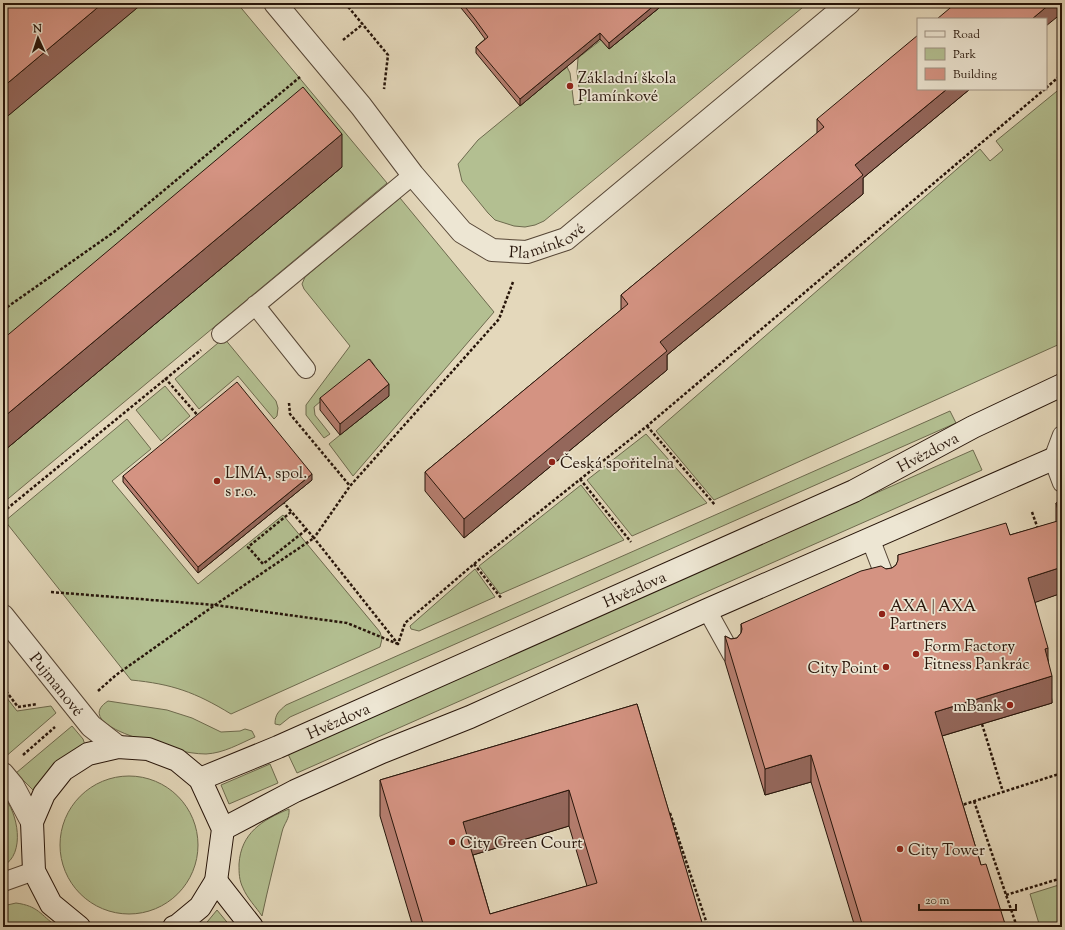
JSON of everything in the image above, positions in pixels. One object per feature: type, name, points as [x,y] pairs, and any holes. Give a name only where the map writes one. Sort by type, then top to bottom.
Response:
[{"type":"street","name":"Plamínkové","points":[[275,3],[322,59],[413,175],[462,232],[492,250],[527,252],[566,239],[849,3]]},
{"type":"street","name":"Hvězdova","points":[[200,780],[278,747],[854,491],[973,427],[1062,385]]},
{"type":"street","points":[[223,829],[295,791],[360,762],[470,717],[707,610],[1058,457]]},
{"type":"street","name":"Pujmanové","points":[[3,616],[92,726],[118,746]]},
{"type":"street","points":[[32,822],[44,794],[63,770],[88,754],[118,746],[148,749],[177,760],[200,780],[223,829],[216,881],[200,906],[174,927]]},
{"type":"street","points":[[10,767],[13,786],[32,822],[34,871],[51,904],[79,927]]},
{"type":"street","points":[[216,881],[252,927]]},
{"type":"lane","points":[[221,334],[413,175]]},
{"type":"lane","points":[[255,305],[306,369]]},
{"type":"lane","points":[[1062,435],[1058,457],[1062,483]]},
{"type":"lane","points":[[870,538],[888,585]]},
{"type":"lane","points":[[707,610],[732,655]]},
{"type":"lane","points":[[3,882],[34,871]]},
{"type":"path","points":[[345,3],[388,55],[384,93]]},
{"type":"path","points":[[3,310],[114,232],[363,24]]},
{"type":"path","points":[[1047,86],[1062,74]]},
{"type":"path","points":[[398,644],[405,623],[474,564],[646,426],[1043,90]]},
{"type":"path","points":[[93,695],[116,675],[215,605],[314,538],[350,486],[499,318],[513,282]]},
{"type":"path","points":[[3,512],[221,334]]},
{"type":"path","points":[[166,378],[200,418]]},
{"type":"path","points":[[289,402],[290,414],[350,486]]},
{"type":"path","points":[[646,426],[715,505]]},
{"type":"path","points":[[580,479],[631,542]]},
{"type":"path","points":[[284,503],[314,538],[398,644]]},
{"type":"path","points":[[291,512],[248,547],[263,564],[306,530]]},
{"type":"path","points":[[1032,512],[1039,534]]},
{"type":"path","points":[[474,564],[502,599]]},
{"type":"path","points":[[1056,587],[1062,606]]},
{"type":"path","points":[[51,592],[215,605],[347,623],[398,644]]},
{"type":"path","points":[[3,687],[18,707],[38,704]]},
{"type":"path","points":[[982,724],[1003,792]]},
{"type":"path","points":[[10,767],[57,726]]},
{"type":"path","points":[[955,807],[1062,773]]},
{"type":"path","points":[[974,801],[1017,927]]},
{"type":"path","points":[[670,813],[708,927]]},
{"type":"path","points":[[1006,895],[1062,878]]},
{"type":"green space","points":[[143,3],[237,3],[387,183],[3,503],[3,448],[5,450],[342,167],[3,372],[3,120]]},
{"type":"green space","points":[[665,3],[808,3],[544,221],[525,227],[514,226],[495,220],[462,181],[458,164],[478,140],[567,67],[570,73],[574,105],[581,104],[577,72],[578,58],[601,40],[609,49]]},
{"type":"green space","points":[[1062,87],[1062,343],[714,500],[656,431],[980,149],[990,161],[1003,150],[996,141]]},
{"type":"green space","points":[[400,198],[494,312],[353,476],[329,444],[340,435],[369,371],[375,366],[370,359],[314,407],[315,415],[330,434],[324,438],[306,415],[306,405],[350,346],[304,289],[302,284],[305,277]]},
{"type":"green space","points":[[224,338],[276,401],[278,408],[277,416],[274,419],[238,376],[199,409],[175,379]]},
{"type":"green space","points":[[165,386],[190,416],[161,441],[136,410]]},
{"type":"green space","points":[[950,411],[956,423],[290,717],[280,725],[275,724],[278,713],[286,705]]},
{"type":"green space","points":[[127,419],[151,449],[112,481],[198,584],[283,515],[380,632],[382,639],[380,647],[231,714],[206,700],[183,690],[159,684],[131,680],[5,521]]},
{"type":"green space","points":[[646,434],[707,503],[632,536],[587,480]]},
{"type":"green space","points":[[973,450],[982,470],[297,773],[288,754]]},
{"type":"green space","points":[[581,485],[624,540],[500,594],[479,566]]},
{"type":"green space","points":[[475,569],[495,597],[419,631],[411,629],[410,626]]},
{"type":"green space","points":[[3,693],[17,711],[51,706],[56,713],[4,758],[3,757]]},
{"type":"green space","points":[[108,701],[167,710],[192,718],[221,732],[240,731],[245,729],[252,731],[255,737],[231,748],[213,753],[198,754],[173,749],[136,738],[114,728],[105,722],[100,716],[100,709]]},
{"type":"green space","points":[[72,726],[83,739],[85,745],[51,769],[33,790],[16,773]]},
{"type":"green space","points":[[270,764],[278,783],[229,804],[221,785]]},
{"type":"green space","points":[[129,776],[149,779],[161,784],[178,796],[190,813],[195,825],[198,845],[195,865],[190,877],[178,894],[161,906],[149,911],[129,914],[109,911],[97,906],[80,894],[68,877],[63,865],[60,845],[63,825],[68,813],[80,796],[97,784],[109,779]]},
{"type":"green space","points":[[3,796],[13,812],[16,822],[17,843],[15,852],[10,860],[3,866]]},
{"type":"green space","points":[[289,809],[289,816],[282,832],[262,916],[245,892],[241,882],[239,864],[241,853],[244,844],[255,829],[270,818]]},
{"type":"green space","points":[[1062,884],[1062,927],[1040,927],[1030,894]]},
{"type":"green space","points":[[16,903],[34,908],[57,927],[8,927],[3,912],[3,906]]},
{"type":"green space","points":[[217,910],[231,927],[203,927]]},
{"type":"building","points":[[9,3],[103,3],[3,87],[3,8]]},
{"type":"building","points":[[462,3],[657,3],[609,43],[600,33],[520,99],[476,47],[488,37]]},
{"type":"building","points":[[956,3],[1051,3],[1033,18],[938,18]]},
{"type":"building","points":[[917,36],[917,90],[946,90],[855,165],[863,175],[660,342],[667,351],[464,519],[425,472],[628,304],[621,295],[824,127],[817,119]]},
{"type":"building","points":[[303,87],[342,134],[5,416],[3,414],[3,339]]},
{"type":"building","points":[[369,359],[389,384],[340,424],[320,398]]},
{"type":"building","name":"LIMA, spol. s r.o.","points":[[237,382],[312,474],[198,567],[123,476]]},
{"type":"building","name":"City Point","points":[[1062,501],[1062,567],[1028,578],[1048,648],[1045,649],[1052,676],[935,712],[981,865],[986,864],[1006,927],[863,927],[811,755],[765,769],[725,636],[731,639],[737,638],[741,633],[741,624],[861,571],[881,566],[886,569],[892,568],[896,565],[898,555],[1006,523],[1010,535],[1061,520],[1056,503]]},
{"type":"building","name":"City Green Court","points":[[637,704],[703,926],[424,927],[380,780]],"holes":[[[569,790],[597,883],[490,914],[463,822]]]},
{"type":"place","name":"Základní škola Plamínkové","points":[[570,86]]},
{"type":"place","name":"Česká spořitelna","points":[[552,462]]},
{"type":"place","name":"LIMA, spol. s r.o.","points":[[217,481]]},
{"type":"place","name":"AXA | AXA Partners","points":[[882,614]]},
{"type":"place","name":"Form Factory Fitness Pankrác","points":[[916,654]]},
{"type":"place","name":"City Point","points":[[886,667]]},
{"type":"place","name":"mBank","points":[[1010,705]]},
{"type":"place","name":"City Green Court","points":[[452,842]]},
{"type":"place","name":"City Tower","points":[[900,849]]}]
